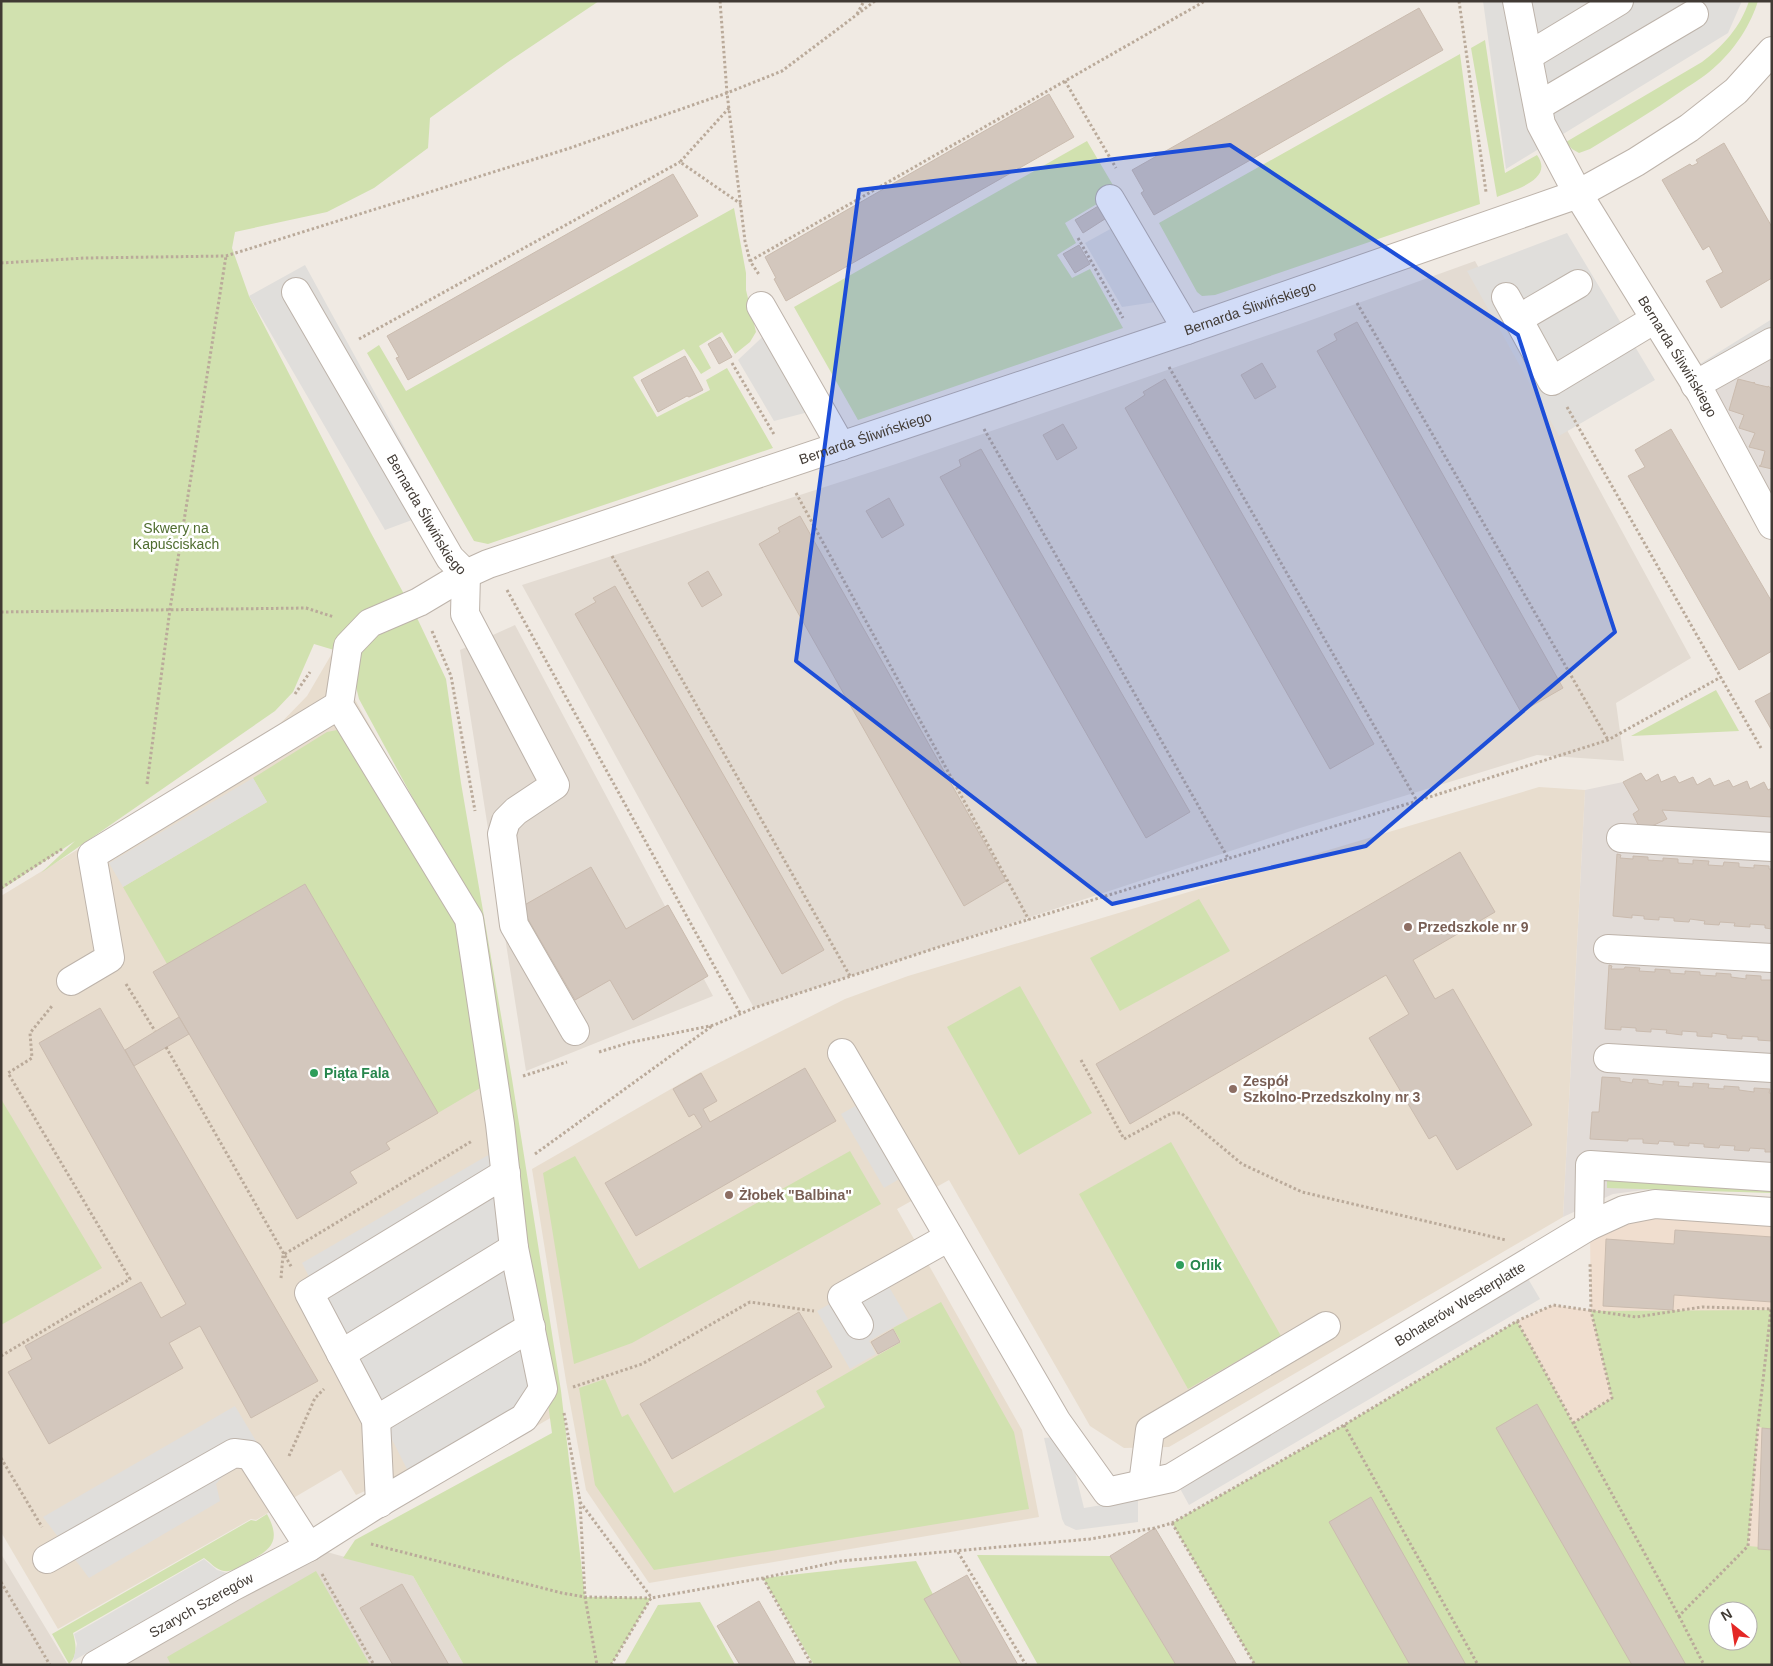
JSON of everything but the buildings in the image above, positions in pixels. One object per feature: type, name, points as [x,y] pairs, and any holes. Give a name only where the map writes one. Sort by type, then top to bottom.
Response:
[{"type":"street","points":[[1517,1],[1541,124],[1578,194]]},
{"type":"street","points":[[1528,56],[1619,1]]},
{"type":"street","points":[[1538,106],[1694,14]]},
{"type":"street","name":"Bernarda Śliwińskiego","points":[[296,292],[450,558],[466,574],[488,564],[1187,330],[1578,194],[1636,162],[1689,128],[1736,92],[1772,51]]},
{"type":"street","name":"Bernarda Śliwińskiego","points":[[1578,194],[1696,384],[1772,525]]},
{"type":"street","points":[[1110,199],[1187,330]]},
{"type":"street","points":[[1578,284],[1512,308],[1552,380],[1655,320]]},
{"type":"street","points":[[762,294],[841,446]]},
{"type":"street","points":[[1696,384],[1772,342]]},
{"type":"street","points":[[71,981],[110,958],[92,855],[339,705],[348,646],[370,623],[419,602],[466,574]]},
{"type":"street","points":[[466,574],[465,614],[555,785],[516,811],[506,821],[502,834],[514,925],[576,1031]]},
{"type":"street","name":"Szarych Szeregów","points":[[96,1665],[232,1587],[309,1547],[524,1418],[543,1389],[514,1248],[500,1124],[470,919],[339,705]]},
{"type":"street","points":[[1621,838],[1772,847]]},
{"type":"street","points":[[1608,949],[1772,958]]},
{"type":"street","points":[[842,1053],[949,1237],[842,1297],[859,1325]]},
{"type":"street","points":[[1608,1058],[1772,1068]]},
{"type":"street","points":[[1589,1226],[1590,1165],[1772,1177]]},
{"type":"street","points":[[380,1503],[376,1420],[309,1293],[506,1173]]},
{"type":"street","name":"Bohaterów Westerplatte","points":[[949,1237],[1057,1422],[1107,1492],[1171,1478],[1589,1226],[1624,1210],[1655,1204],[1772,1212]]},
{"type":"street","points":[[341,1354],[514,1248]]},
{"type":"street","points":[[1143,1484],[1150,1430],[1326,1326]]},
{"type":"street","points":[[376,1420],[530,1327]]},
{"type":"street","points":[[52,1556],[234,1453],[250,1455],[309,1547]]},
{"type":"path","points":[[720,1],[727,92],[745,240],[750,261],[762,294]]},
{"type":"path","points":[[857,15],[864,1]]},
{"type":"path","points":[[1,263],[85,258],[226,256],[570,148],[727,92],[782,70],[876,1]]},
{"type":"path","points":[[750,261],[1205,1]]},
{"type":"path","points":[[1460,1],[1488,201]]},
{"type":"path","points":[[1065,81],[1118,171]]},
{"type":"path","points":[[358,340],[680,162],[729,107]]},
{"type":"path","points":[[680,162],[741,204]]},
{"type":"path","points":[[1078,238],[1127,325]]},
{"type":"path","points":[[147,787],[170,609],[226,256]]},
{"type":"path","points":[[1354,299],[1608,740]]},
{"type":"path","points":[[732,363],[776,437]]},
{"type":"path","points":[[1168,364],[1417,801]]},
{"type":"path","points":[[1552,380],[1761,748]]},
{"type":"path","points":[[984,428],[1228,858]]},
{"type":"path","points":[[792,486],[1029,920]]},
{"type":"path","points":[[612,555],[850,976]]},
{"type":"path","points":[[506,590],[740,1013]]},
{"type":"path","points":[[1,612],[306,608],[339,618]]},
{"type":"path","points":[[290,700],[312,670]]},
{"type":"path","points":[[532,1156],[714,1025],[740,1013],[850,976],[1608,740],[1721,677]]},
{"type":"path","points":[[110,958],[155,1031]]},
{"type":"path","points":[[1,1356],[130,1279],[8,1073],[32,1058],[30,1033],[71,981]]},
{"type":"path","points":[[592,1054],[628,1043],[714,1025]]},
{"type":"path","points":[[166,1047],[284,1255],[309,1293]]},
{"type":"path","points":[[521,1076],[575,1060]]},
{"type":"path","points":[[1080,1060],[1124,1139],[1172,1113],[1181,1113],[1242,1164],[1302,1192],[1509,1240],[1529,1262]]},
{"type":"path","points":[[284,1255],[500,1124]]},
{"type":"path","points":[[1573,1423],[1612,1398],[1591,1311],[1589,1226]]},
{"type":"path","points":[[281,1282],[284,1255]]},
{"type":"path","points":[[570,1388],[642,1364],[750,1302],[817,1311]]},
{"type":"path","points":[[364,1542],[562,1593],[585,1597],[651,1598],[763,1578],[841,1561],[1090,1539],[1155,1528],[1172,1523],[1344,1425],[1517,1321],[1553,1305],[1636,1317],[1702,1307],[1771,1309],[1758,1425],[1748,1546],[1679,1616]]},
{"type":"path","points":[[1517,1321],[1704,1665]]},
{"type":"path","points":[[273,1490],[315,1398],[328,1385]]},
{"type":"path","points":[[1344,1425],[1478,1665]]},
{"type":"path","points":[[1,1458],[52,1556]]},
{"type":"path","points":[[580,1502],[651,1598]]},
{"type":"path","points":[[1172,1523],[1255,1665]]},
{"type":"path","points":[[958,1552],[1026,1665]]},
{"type":"path","points":[[321,1571],[374,1665]]},
{"type":"path","points":[[763,1578],[812,1665]]},
{"type":"path","points":[[1,1582],[50,1665]]},
{"type":"path","points":[[611,1665],[651,1598]]},
{"type":"highlighted area","points":[[1230,145],[1518,335],[1615,632],[1366,846],[1112,904],[796,661],[859,190]]},
{"type":"shaded area","points":[[1483,1],[1742,1],[1728,33],[1506,169]]},
{"type":"shaded area","points":[[1123,222],[1169,300],[1122,307],[1085,243]]},
{"type":"shaded area","points":[[1567,233],[1655,380],[1559,436],[1467,271]]},
{"type":"shaded area","points":[[1475,261],[1691,658],[1616,703],[1624,761],[1537,755],[1300,828],[754,1008],[522,585],[896,464],[1303,323]]},
{"type":"shaded area","points":[[305,265],[439,510],[385,530],[249,296]]},
{"type":"shaded area","points":[[1772,319],[1772,353],[1687,372]]},
{"type":"shaded area","points":[[773,327],[820,409],[774,421],[738,360]]},
{"type":"shaded area","points":[[1772,358],[1772,508],[1710,392]]},
{"type":"shaded area","points":[[515,625],[713,996],[526,1071],[460,650]]},
{"type":"shaded area","points":[[334,650],[353,696],[480,920],[552,1417],[378,1519],[365,1491],[356,1495],[341,1470],[256,1520],[251,1519],[58,1629],[1,1532],[1,896],[273,731],[307,696]]},
{"type":"shaded area","points":[[1641,773],[1646,781],[1658,774],[1662,782],[1675,776],[1679,783],[1693,777],[1697,785],[1710,778],[1714,786],[1729,780],[1733,787],[1747,781],[1750,789],[1764,782],[1768,790],[1772,788],[1772,1190],[1652,1189],[1613,1194],[1563,1217],[1585,790],[1623,782]]},
{"type":"shaded area","points":[[253,778],[267,802],[123,887],[109,863]]},
{"type":"shaded area","name":"Zespół Szkolno-Przedszkolny nr 3","points":[[1539,787],[1585,790],[1563,1217],[1169,1447],[1124,1448],[1090,1426],[949,1180],[897,1209],[1022,1430],[1039,1517],[649,1583],[586,1490],[566,1381],[532,1169],[697,1074],[845,999],[908,976]]},
{"type":"shaded area","points":[[868,1099],[911,1172],[884,1188],[841,1114]]},
{"type":"shaded area","points":[[490,1154],[534,1386],[518,1410],[408,1471],[302,1263]]},
{"type":"shaded area","points":[[1624,1210],[1772,1212],[1772,1665],[1704,1665],[1517,1321],[1553,1305],[1591,1311],[1590,1233]]},
{"type":"shaded area","points":[[882,1275],[908,1319],[869,1341],[876,1354],[850,1369],[817,1311]]},
{"type":"shaded area","points":[[1527,1277],[1540,1299],[1189,1505],[1177,1483]]},
{"type":"shaded area","points":[[235,1406],[262,1451],[227,1472],[216,1484],[220,1501],[89,1578],[43,1517]]},
{"type":"shaded area","points":[[1066,1436],[1084,1508],[1138,1499],[1138,1522],[1076,1530],[1065,1525],[1062,1519],[1044,1438]]},
{"type":"shaded area","points":[[309,1547],[413,1576],[464,1665],[91,1665]]},
{"type":"shaded area","points":[[1,1554],[68,1665],[1,1665]]},
{"type":"shaded area","points":[[204,1559],[217,1570],[227,1573],[73,1661],[77,1644],[74,1634]]},
{"type":"green space","name":"Skwery na Kapuściskach","points":[[1,1],[599,1],[508,62],[430,118],[428,148],[374,188],[327,212],[235,232],[232,248],[249,296],[418,620],[446,679],[461,783],[512,1079],[561,1391],[585,1597],[651,1598],[611,1665],[464,1665],[413,1576],[343,1558],[355,1540],[552,1433],[506,1097],[478,918],[359,699],[354,679],[334,650],[314,644],[293,692],[275,711],[41,873],[75,841],[1,890]]},
{"type":"green space","points":[[1749,1],[1758,1],[1747,27],[1730,51],[1705,75],[1649,113],[1590,149],[1579,153],[1566,142],[1702,62],[1730,36],[1741,20]]},
{"type":"green space","points":[[1485,40],[1505,173],[1537,155],[1541,164],[1541,171],[1530,183],[1497,197],[1471,48]]},
{"type":"green space","points":[[1460,54],[1480,204],[1215,295],[1202,296],[1197,292],[1159,223]]},
{"type":"green space","points":[[1087,141],[1117,192],[1065,223],[1076,243],[1057,255],[1072,278],[1090,269],[1123,328],[858,420],[794,307]]},
{"type":"green space","points":[[734,208],[746,273],[746,290],[756,332],[750,342],[735,354],[722,332],[699,346],[711,368],[701,374],[684,349],[633,377],[657,417],[710,390],[706,380],[727,368],[773,448],[488,544],[474,541],[367,353],[379,345],[406,391]]},
{"type":"green space","points":[[1716,690],[1739,731],[1631,736]]},
{"type":"green space","points":[[346,731],[452,914],[463,946],[482,1087],[438,1113],[305,884],[167,964],[123,887],[267,802],[253,778],[327,732]]},
{"type":"green space","points":[[1199,899],[1230,951],[1120,1011],[1090,958]]},
{"type":"green space","points":[[1020,986],[1092,1113],[1019,1155],[947,1027]]},
{"type":"green space","points":[[1,1099],[102,1268],[1,1325]]},
{"type":"green space","name":"Orlik","points":[[1171,1142],[1281,1336],[1188,1389],[1079,1194]]},
{"type":"green space","points":[[850,1151],[881,1204],[632,1343],[574,1364],[543,1173],[575,1156],[639,1269]]},
{"type":"green space","points":[[1607,1178],[1772,1184],[1772,1193],[1607,1188]]},
{"type":"green space","points":[[941,1302],[1014,1432],[1029,1509],[654,1570],[595,1485],[579,1388],[605,1379],[622,1417],[628,1414],[674,1493],[825,1407],[816,1391],[901,1342],[893,1328]]},
{"type":"green space","points":[[1772,1310],[1772,1429],[1758,1426],[1748,1546],[1772,1548],[1772,1665],[1255,1665],[1172,1523],[1344,1425],[1517,1321],[1573,1423],[1612,1398],[1591,1311]]},
{"type":"green space","points":[[267,1514],[274,1532],[274,1538],[272,1544],[262,1554],[239,1568],[227,1571],[218,1569],[204,1558],[73,1633],[75,1654],[69,1664],[52,1634],[251,1520],[256,1521]]},
{"type":"green space","points":[[977,1555],[1110,1556],[1176,1665],[1038,1665]]},
{"type":"green space","points":[[916,1561],[969,1665],[814,1665],[763,1578]]},
{"type":"green space","points":[[316,1571],[370,1665],[171,1665],[167,1657]]},
{"type":"green space","points":[[700,1602],[735,1665],[624,1665],[658,1605]]},
{"type":"place","name":"Przedszkole nr 9","points":[[1408,927]]},
{"type":"place","name":"Piąta Fala","points":[[314,1073]]},
{"type":"place","name":"Zespół Szkolno-Przedszkolny nr 3","points":[[1233,1089]]},
{"type":"place","name":"Żłobek \"Balbina\"","points":[[729,1195]]},
{"type":"place","name":"Orlik","points":[[1180,1265]]}]
